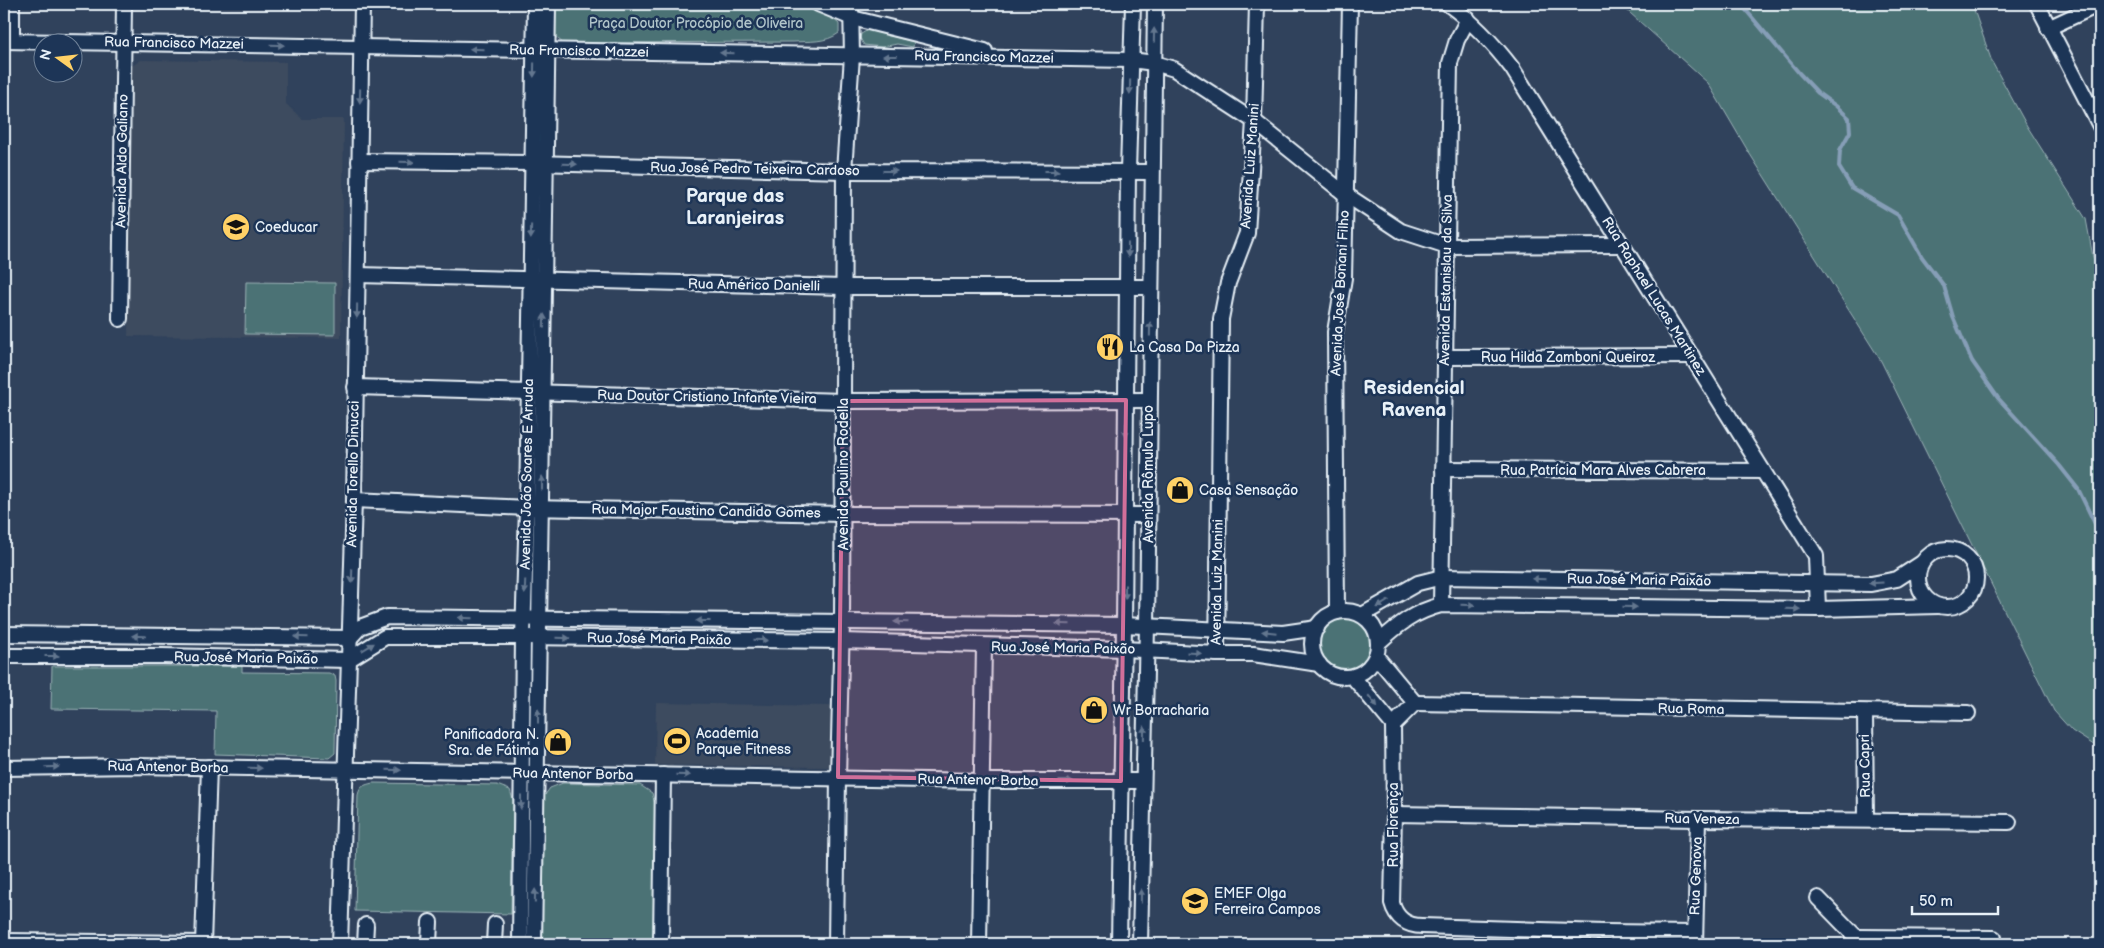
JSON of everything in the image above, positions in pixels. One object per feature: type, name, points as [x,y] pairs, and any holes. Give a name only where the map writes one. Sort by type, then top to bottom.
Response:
[{"type":"street","points":[[8,41],[12,4]]},
{"type":"street","name":"Avenida Aldo Galiano","points":[[120,319],[124,4]]},
{"type":"street","name":"Avenida Torello Dinucci","points":[[340,944],[354,500],[362,4]]},
{"type":"street","name":"Avenida João Soares E Arruda","points":[[535,4],[541,50]]},
{"type":"street","name":"Avenida João Soares E Arruda","points":[[534,944],[538,638],[542,508],[530,280],[539,163],[541,50],[548,4]]},
{"type":"street","points":[[818,4],[852,18],[1006,56]]},
{"type":"street","name":"Avenida Paulino Rodella","points":[[836,944],[842,641],[844,171],[852,56],[851,4]]},
{"type":"street","name":"Avenida Rômulo Lupo","points":[[1119,944],[1124,649],[1128,171],[1133,4]]},
{"type":"street","name":"Avenida Rômulo Lupo","points":[[1140,944],[1142,782],[1147,626],[1151,172],[1155,4]]},
{"type":"street","name":"Avenida Luiz Manini","points":[[1217,654],[1221,319],[1228,283],[1246,233],[1254,122],[1256,4]]},
{"type":"street","name":"Avenida José Bonani Filho","points":[[1337,612],[1335,332],[1344,278],[1350,4]]},
{"type":"street","name":"Rua Raphael Lucas Martinez","points":[[1448,4],[1468,19],[1492,42],[1512,68],[1816,556],[1818,609]]},
{"type":"street","points":[[2037,4],[2100,126]]},
{"type":"street","points":[[2048,28],[2100,4]]},
{"type":"street","name":"Avenida Estanislau da Silva","points":[[1441,605],[1450,63],[1457,40],[1468,19]]},
{"type":"street","name":"Rua Francisco Mazzei","points":[[8,41],[852,56],[1006,56],[1131,60],[1154,63],[1174,69],[1254,122],[1345,194],[1400,231],[1447,246],[1622,245]]},
{"type":"street","name":"Rua José Pedro Teixeira Cardoso","points":[[359,161],[539,163],[844,171],[1151,172]]},
{"type":"street","name":"Avenida João Soares E Arruda","points":[[520,944],[523,637],[527,508],[545,280],[539,163]]},
{"type":"street","name":"Rua Américo Danielli","points":[[358,275],[843,287],[1151,287]]},
{"type":"street","name":"Rua Hilda Zamboni Queiroz","points":[[1445,356],[1692,356]]},
{"type":"street","name":"Rua Doutor Cristiano Infante Vieira","points":[[355,387],[843,401],[1149,400]]},
{"type":"street","name":"Rua Patrícia Mara Alves Cabrera","points":[[1444,469],[1763,471]]},
{"type":"street","name":"Rua Major Faustino Candido Gomes","points":[[354,500],[527,508],[843,514],[1148,514]]},
{"type":"street","points":[[1948,548],[1959,551],[1968,557],[1974,566],[1976,577],[1974,588],[1968,598],[1960,604],[1949,608],[1938,606],[1926,600],[1919,590],[1917,577],[1920,564],[1932,552],[1948,548]]},
{"type":"street","name":"Rua José Maria Paixão","points":[[1362,615],[1418,583],[1442,577],[1880,584],[1897,579],[1920,564]]},
{"type":"street","name":"Rua José Maria Paixão","points":[[1377,650],[1407,619],[1423,610],[1441,605],[1818,609],[1938,606]]},
{"type":"street","points":[[1350,611],[1362,615],[1370,622],[1376,632],[1377,650],[1371,665],[1353,677],[1340,677],[1328,673],[1319,664],[1314,653],[1313,640],[1317,628],[1325,618],[1337,612],[1350,611]]},
{"type":"street","name":"Rua José Maria Paixão","points":[[4,634],[350,638],[360,627],[387,617],[1124,625],[1284,633],[1317,628]]},
{"type":"street","name":"Rua José Maria Paixão","points":[[4,656],[162,656],[348,660],[385,637],[523,637],[842,641],[1124,649],[1253,654],[1319,664]]},
{"type":"street","points":[[979,944],[984,646]]},
{"type":"street","points":[[1353,677],[1393,725],[1415,703],[1377,650]]},
{"type":"street","name":"Rua Roma","points":[[1415,703],[1968,714]]},
{"type":"street","name":"Rua Capri","points":[[1864,712],[1866,820]]},
{"type":"street","name":"Rua Florença","points":[[1393,725],[1392,903],[1397,914],[1404,921],[1417,926],[1604,938]]},
{"type":"street","name":"Rua Antenor Borba","points":[[4,768],[136,766],[537,774],[1142,782]]},
{"type":"street","points":[[4,941],[203,944],[210,768]]},
{"type":"street","points":[[661,944],[663,775]]},
{"type":"street","name":"Rua Veneza","points":[[1394,814],[2009,822]]},
{"type":"street","name":"Rua Genova","points":[[1695,938],[1698,819]]},
{"type":"street","points":[[1818,898],[1856,941],[1994,938]]},
{"type":"street","points":[[430,922],[430,944]]},
{"type":"street","points":[[494,944],[495,924]]},
{"type":"street","points":[[365,944],[366,925]]},
{"type":"street","points":[[1604,938],[1695,938]]},
{"type":"highlighted area","points":[[1126,400],[1121,781],[838,777],[843,401]]},
{"type":"shaded area","name":"Coeducar","points":[[141,60],[286,62],[286,104],[302,119],[344,119],[341,338],[128,336],[132,66]]},
{"type":"shaded area","points":[[656,703],[831,706],[830,767],[655,765]]},
{"type":"green space","name":"Praça Doutor Procópio de Oliveira","points":[[553,4],[798,4],[831,17],[839,24],[839,33],[823,40],[805,42],[563,43],[553,35]]},
{"type":"green space","points":[[1620,4],[1972,4],[1992,62],[2027,126],[2086,219],[2093,257],[2100,268],[2100,749],[2072,731],[2054,711],[1881,361],[1748,151],[1708,83]]},
{"type":"green space","points":[[868,30],[914,42],[913,47],[897,44],[882,47],[864,45],[860,38],[861,34]]},
{"type":"green space","points":[[246,282],[335,283],[335,335],[245,334]]},
{"type":"green space","points":[[1340,619],[1350,619],[1363,626],[1370,639],[1370,649],[1363,662],[1350,669],[1340,669],[1331,665],[1324,658],[1320,649],[1320,639],[1324,630],[1331,623]]},
{"type":"green space","points":[[52,666],[242,666],[242,672],[329,673],[335,676],[336,681],[335,753],[329,758],[215,754],[216,711],[51,709]]},
{"type":"green space","points":[[373,783],[497,785],[510,790],[513,800],[511,914],[355,911],[358,795],[363,786]]},
{"type":"green space","points":[[563,783],[640,785],[652,793],[655,804],[653,944],[540,944],[542,799],[550,788]]},
{"type":"waterway","points":[[1738,4],[1745,9],[1818,93],[1849,118],[1850,132],[1840,150],[1839,167],[1852,188],[1898,215],[1922,257],[1944,286],[1953,317],[1972,361],[1998,398],[2059,465],[2078,489],[2100,534]]},
{"type":"place","name":"Coeducar","points":[[236,227]]},
{"type":"place","name":"La Casa Da Pizza","points":[[1110,347]]},
{"type":"place","name":"Casa Sensação","points":[[1180,490]]},
{"type":"place","name":"Wr Borracharia","points":[[1094,710]]},
{"type":"place","name":"Academia Parque Fitness","points":[[677,741]]},
{"type":"place","name":"Panificadora N. Sra. de Fátima","points":[[558,742]]},
{"type":"place","name":"EMEF Olga Ferreira Campos","points":[[1195,901]]},
{"type":"district","name":"Parque das Laranjeiras","points":[[735,207]]},
{"type":"district","name":"Residencial Ravena","points":[[1414,399]]}]
